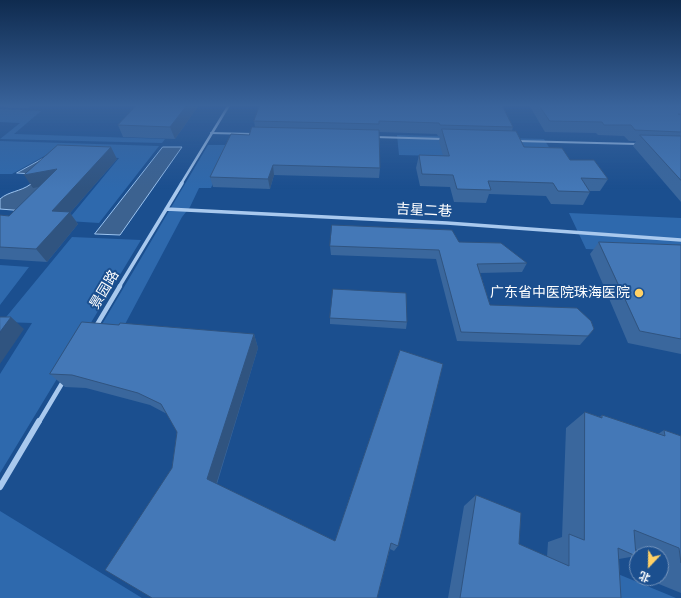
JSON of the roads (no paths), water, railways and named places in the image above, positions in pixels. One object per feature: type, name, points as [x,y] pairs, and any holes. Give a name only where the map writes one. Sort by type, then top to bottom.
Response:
[{"type":"street","name":"景园路","points":[[91,336],[211,134]]},
{"type":"street","name":"吉星二巷","points":[[166,209],[447,223],[681,240]]},
{"type":"street","points":[[0,487],[66,376]]},
{"type":"lane","points":[[211,134],[258,135]]},
{"type":"lane","points":[[369,137],[446,139]]},
{"type":"lane","points":[[514,141],[644,144]]},
{"type":"place","name":"广东省中医院珠海医院","points":[[639,293]]}]
